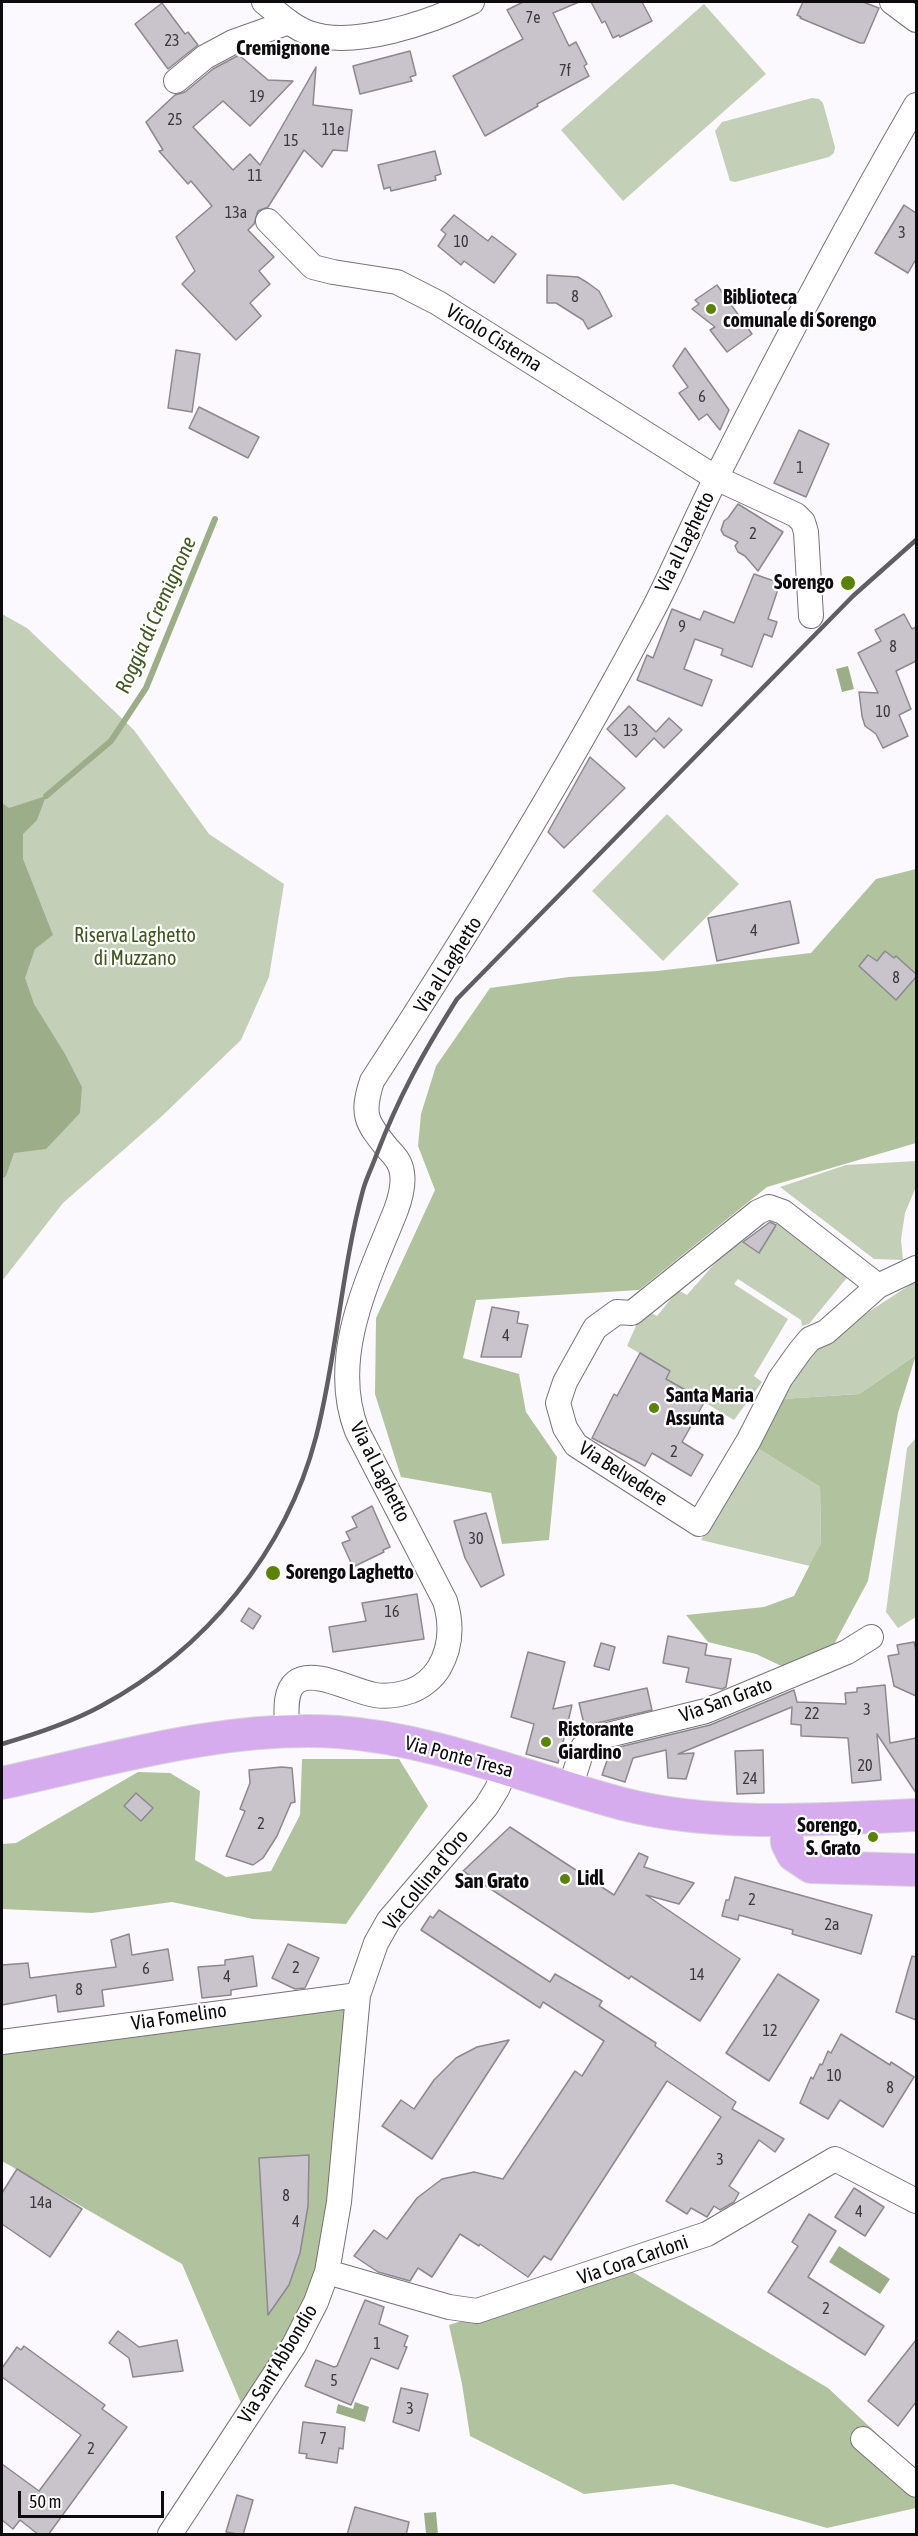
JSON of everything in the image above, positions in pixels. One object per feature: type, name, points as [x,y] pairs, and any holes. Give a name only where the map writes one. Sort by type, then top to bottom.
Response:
[{"type":"main road","name":"Via Ponte Tresa","points":[[2,1783],[238,1734],[287,1731],[339,1732],[385,1738],[506,1769],[623,1804],[676,1814],[786,1820],[916,1815]]},
{"type":"main road","points":[[786,1820],[787,1843],[793,1855],[811,1867],[916,1870]]},
{"type":"street","points":[[264,2],[288,22],[306,33],[327,38],[347,38],[411,26],[448,14],[472,2]]},
{"type":"street","points":[[892,2],[916,20]]},
{"type":"street","points":[[176,81],[205,57],[233,42],[288,22]]},
{"type":"street","name":"Via al Laghetto","points":[[287,1731],[288,1696],[290,1689],[300,1680],[317,1677],[377,1695],[405,1693],[422,1685],[437,1672],[450,1637],[450,1617],[445,1601],[357,1431],[349,1410],[351,1339],[356,1316],[398,1202],[402,1173],[397,1157],[368,1123],[365,1102],[372,1081],[483,909],[596,714],[655,606],[716,478],[826,265],[916,105]]},
{"type":"street","name":"Vicolo Cisterna","points":[[268,221],[313,267],[397,282],[438,303],[716,478],[790,512],[803,522],[807,532],[811,616]]},
{"type":"street","name":"Via Belvedere","points":[[878,1286],[783,1212],[769,1207],[758,1212],[632,1313],[617,1312],[595,1328],[565,1382],[558,1404],[564,1428],[576,1445],[699,1524],[749,1440],[780,1379],[810,1339],[826,1332],[878,1286],[916,1268]]},
{"type":"street","name":"Via San Grato","points":[[570,1788],[583,1747],[596,1738],[706,1711],[847,1652],[871,1637]]},
{"type":"street","name":"Via Collina d'Oro","points":[[348,2104],[358,1995],[376,1943],[389,1920],[486,1807],[506,1769]]},
{"type":"street","name":"Via Fomelino","points":[[2,2042],[358,1995]]},
{"type":"street","name":"Via Sant'Abbondio","points":[[170,2535],[294,2345],[316,2302],[327,2272],[339,2202],[348,2104]]},
{"type":"street","name":"Via Cora Carloni","points":[[327,2272],[449,2307],[477,2311],[707,2234],[835,2159],[916,2200]]},
{"type":"street","points":[[863,2439],[916,2485]]},
{"type":"green space","points":[[704,4],[766,74],[623,201],[561,130]]},
{"type":"green space","points":[[812,98],[819,99],[823,103],[835,147],[834,153],[829,157],[735,182],[730,181],[715,131],[722,122]]},
{"type":"green space","name":"Riserva Laghetto di Muzzano","points":[[2,614],[27,628],[134,730],[209,834],[284,884],[269,977],[241,1040],[161,1117],[63,1203],[2,1281]]},
{"type":"green space","points":[[667,814],[739,884],[663,961],[592,891]]},
{"type":"green space","points":[[916,1161],[916,1187],[905,1213],[901,1240],[903,1260],[874,1259],[780,1187],[846,1165]]},
{"type":"green space","points":[[779,1216],[850,1274],[809,1324],[802,1326],[801,1320],[738,1279],[734,1284],[788,1319],[754,1376],[762,1382],[734,1420],[666,1379],[670,1371],[627,1346],[639,1319],[648,1311],[657,1316],[678,1290],[687,1295],[737,1238],[759,1252],[775,1227]]},
{"type":"green space","points":[[916,1281],[916,1355],[859,1394],[781,1399],[810,1350]]},
{"type":"green space","points":[[916,1438],[916,1617],[898,1628],[886,1612],[907,1448]]},
{"type":"green space","points":[[754,1446],[820,1487],[821,1543],[810,1566],[701,1540]]},
{"type":"shaded area","points":[[848,666],[854,689],[842,692],[836,669]]},
{"type":"shaded area","points":[[46,796],[37,820],[23,834],[23,859],[53,935],[35,949],[25,978],[34,1004],[65,1054],[82,1087],[80,1113],[46,1149],[14,1153],[6,1176],[2,1179],[2,803],[9,808]]},
{"type":"shaded area","points":[[916,869],[916,1143],[767,1187],[639,1290],[476,1300],[463,1358],[519,1374],[526,1412],[557,1457],[549,1540],[502,1544],[491,1493],[401,1477],[375,1394],[376,1318],[435,1190],[418,1146],[421,1114],[436,1066],[490,988],[569,977],[657,971],[811,953],[876,879]]},
{"type":"shaded area","points":[[916,1355],[898,1413],[868,1581],[831,1650],[792,1671],[756,1654],[708,1642],[686,1615],[764,1607],[794,1596],[821,1543],[820,1487],[754,1446],[781,1399],[859,1394]]},
{"type":"shaded area","points":[[302,1759],[399,1759],[428,1806],[346,1924],[253,1919],[172,1902],[92,1913],[2,1909],[2,1844],[16,1843],[138,1772],[170,1773],[200,1791],[195,1860],[226,1877],[271,1871],[300,1815]]},
{"type":"shaded area","points":[[358,1995],[321,2269],[247,2417],[182,2264],[2,2161],[2,2042]]},
{"type":"shaded area","points":[[839,2246],[890,2279],[880,2294],[829,2262]]},
{"type":"shaded area","points":[[626,2268],[828,2388],[916,2470],[916,2508],[827,2528],[673,2484],[584,2494],[470,2436],[462,2384],[449,2325]]},
{"type":"shaded area","points":[[355,2402],[369,2407],[365,2422],[336,2413],[338,2404],[353,2409]]},
{"type":"shaded area","points":[[436,2512],[438,2534],[426,2534],[424,2513]]},
{"type":"building","points":[[523,2],[579,2],[553,13],[569,46],[576,42],[587,64],[584,66],[589,76],[485,136],[453,76],[523,39],[507,10]]},
{"type":"building","points":[[591,2],[642,2],[652,21],[620,37],[619,35],[613,38],[605,21],[602,23]]},
{"type":"building","points":[[803,2],[863,2],[879,8],[864,43],[860,43],[800,18],[797,15]]},
{"type":"building","points":[[162,3],[185,34],[188,32],[198,45],[168,69],[135,24]]},
{"type":"building","points":[[410,51],[416,75],[410,77],[412,81],[360,94],[353,66]]},
{"type":"building","points":[[239,55],[268,80],[293,81],[250,126],[223,101],[193,127],[233,170],[250,154],[260,165],[316,67],[313,105],[352,110],[347,151],[333,150],[322,167],[304,150],[268,207],[258,211],[254,224],[248,230],[274,257],[259,271],[270,284],[250,303],[261,316],[236,340],[182,284],[195,271],[176,237],[212,206],[191,181],[188,184],[159,151],[163,150],[146,122],[175,95],[185,92],[213,69]]},
{"type":"building","points":[[435,151],[441,174],[435,176],[436,180],[391,191],[390,187],[384,189],[378,165]]},
{"type":"building","points":[[904,205],[916,213],[916,259],[908,273],[875,253]]},
{"type":"building","points":[[454,215],[488,241],[492,236],[516,254],[494,283],[464,261],[461,265],[438,246],[446,234],[441,230]]},
{"type":"building","points":[[547,275],[578,277],[588,283],[599,291],[612,316],[588,329],[583,320],[556,303],[547,303]]},
{"type":"building","points":[[717,285],[752,334],[727,352],[710,330],[715,327],[692,309],[699,304],[695,300]]},
{"type":"building","points":[[685,348],[729,410],[720,430],[707,414],[699,420],[679,393],[688,387],[673,366]]},
{"type":"building","points":[[176,350],[200,354],[192,412],[168,408]]},
{"type":"building","points":[[199,407],[259,437],[248,458],[189,428]]},
{"type":"building","points":[[799,430],[829,444],[806,497],[774,483]]},
{"type":"building","points":[[738,504],[783,532],[758,571],[745,556],[738,552],[735,546],[738,542],[724,535],[721,530],[724,521]]},
{"type":"building","points":[[754,574],[780,583],[768,619],[777,622],[772,637],[764,634],[752,667],[721,655],[723,649],[695,639],[684,669],[712,680],[702,706],[637,680],[647,655],[653,658],[672,609],[700,620],[704,611],[734,623]]},
{"type":"building","points":[[904,614],[912,629],[916,627],[916,661],[896,671],[911,709],[899,715],[908,736],[883,748],[876,734],[865,726],[862,716],[859,692],[878,693],[858,653],[881,641],[875,630]]},
{"type":"building","points":[[629,706],[656,732],[669,718],[682,730],[664,748],[654,738],[636,757],[607,729]]},
{"type":"building","points":[[590,757],[625,788],[564,848],[548,832]]},
{"type":"building","points":[[790,901],[799,943],[717,961],[708,918]]},
{"type":"building","points":[[885,951],[894,958],[896,956],[916,974],[916,977],[896,1000],[859,966],[868,955],[877,961]]},
{"type":"building","points":[[770,1222],[776,1225],[759,1253],[743,1242]]},
{"type":"building","points":[[492,1307],[519,1312],[517,1323],[528,1325],[521,1357],[481,1357]]},
{"type":"building","name":"Santa Maria Assunta","points":[[640,1353],[670,1371],[666,1379],[705,1401],[682,1442],[703,1455],[691,1476],[652,1453],[645,1466],[592,1438],[614,1394],[617,1396]]},
{"type":"building","points":[[372,1506],[390,1547],[353,1567],[342,1543],[350,1540],[346,1532],[357,1527],[352,1517]]},
{"type":"building","points":[[486,1513],[504,1575],[481,1587],[465,1558],[454,1521]]},
{"type":"building","points":[[417,1594],[424,1639],[333,1652],[329,1627],[366,1621],[362,1603]]},
{"type":"building","points":[[249,1608],[261,1616],[253,1629],[241,1621]]},
{"type":"building","points":[[668,1636],[707,1644],[705,1655],[731,1659],[726,1687],[722,1689],[686,1682],[689,1668],[663,1663]]},
{"type":"building","points":[[914,1642],[916,1696],[894,1686],[888,1656],[899,1654],[897,1645]]},
{"type":"building","points":[[601,1643],[615,1647],[609,1670],[594,1666]]},
{"type":"building","points":[[528,1652],[565,1662],[553,1709],[572,1705],[558,1763],[526,1754],[534,1724],[511,1717]]},
{"type":"building","points":[[885,1685],[890,1743],[916,1738],[916,1793],[877,1734],[881,1780],[852,1783],[848,1738],[801,1736],[801,1725],[791,1724],[792,1707],[678,1754],[694,1753],[686,1779],[668,1778],[666,1750],[633,1758],[625,1782],[602,1775],[611,1749],[710,1725],[794,1690],[797,1702],[846,1704],[845,1693],[857,1692],[857,1688]]},
{"type":"building","points":[[647,1688],[652,1710],[585,1728],[579,1703]]},
{"type":"building","points":[[763,1750],[764,1793],[737,1794],[735,1751]]},
{"type":"building","points":[[292,1768],[295,1802],[291,1803],[277,1836],[263,1858],[253,1865],[226,1856],[245,1811],[240,1809],[250,1783],[249,1770]]},
{"type":"building","points":[[136,1793],[153,1808],[141,1821],[124,1806]]},
{"type":"building","points":[[510,1827],[614,1895],[639,1853],[648,1857],[644,1867],[694,1883],[679,1904],[646,1895],[740,1959],[700,2021],[631,1976],[629,1979],[463,1871]]},
{"type":"building","points":[[735,1877],[872,1915],[861,1954],[792,1934],[793,1930],[739,1915],[738,1920],[722,1916]]},
{"type":"building","points":[[439,1910],[550,1982],[555,1974],[602,2001],[599,2006],[656,2043],[655,2046],[736,2102],[732,2109],[784,2139],[775,2152],[759,2140],[729,2186],[739,2193],[734,2202],[720,2210],[714,2206],[707,2217],[691,2208],[687,2214],[666,2201],[721,2117],[667,2081],[551,2260],[544,2256],[528,2277],[480,2244],[479,2246],[460,2234],[432,2277],[418,2268],[410,2281],[378,2272],[354,2256],[374,2230],[387,2239],[417,2198],[442,2179],[474,2172],[503,2179],[575,2071],[582,2076],[604,2041],[543,2002],[540,2008],[421,1930],[430,1916],[433,1918]]},
{"type":"building","points":[[129,1934],[132,1955],[168,1949],[173,1980],[102,1990],[104,2006],[58,2012],[56,1995],[2,2005],[2,1965],[28,1963],[30,1978],[116,1967],[111,1940]]},
{"type":"building","points":[[288,1944],[319,1958],[305,1988],[295,1989],[272,1978]]},
{"type":"building","points":[[253,1956],[257,1986],[231,1990],[231,1995],[202,1998],[198,1967],[225,1965],[225,1960]]},
{"type":"building","points":[[912,1956],[916,1957],[916,2020],[896,2012]]},
{"type":"building","points":[[778,1974],[819,2000],[769,2081],[726,2053]]},
{"type":"building","points":[[841,2034],[890,2065],[891,2062],[914,2077],[883,2127],[840,2100],[828,2119],[800,2103],[811,2077],[813,2079],[828,2051],[831,2053]]},
{"type":"building","points":[[509,2040],[432,2159],[382,2126],[401,2100],[414,2109],[434,2080],[456,2058],[477,2047]]},
{"type":"building","points":[[309,2155],[308,2206],[300,2253],[289,2285],[268,2315],[259,2158]]},
{"type":"building","points":[[17,2169],[82,2209],[50,2257],[2,2224],[2,2193]]},
{"type":"building","points":[[854,2188],[884,2207],[865,2236],[835,2217]]},
{"type":"building","points":[[809,2214],[836,2231],[808,2277],[884,2326],[865,2355],[768,2292],[798,2246],[792,2242]]},
{"type":"building","points":[[365,2300],[384,2307],[379,2324],[408,2336],[404,2346],[407,2347],[398,2369],[371,2358],[351,2405],[305,2386],[316,2360],[337,2366]]},
{"type":"building","points":[[118,2331],[139,2347],[177,2340],[183,2371],[133,2377],[129,2358],[109,2343]]},
{"type":"building","points":[[916,2340],[916,2402],[898,2426],[868,2401]]},
{"type":"building","points":[[24,2346],[105,2405],[102,2409],[127,2427],[48,2535],[39,2535],[20,2520],[13,2529],[2,2520],[2,2464],[39,2491],[81,2435],[2,2377],[2,2368],[17,2347],[21,2350]]},
{"type":"building","points":[[401,2388],[428,2394],[419,2431],[393,2422]]},
{"type":"building","points":[[303,2422],[345,2427],[343,2449],[339,2448],[337,2463],[306,2458],[307,2454],[299,2453]]},
{"type":"building","points":[[237,2495],[253,2500],[243,2535],[226,2532]]},
{"type":"building","points":[[355,2507],[409,2522],[406,2535],[347,2535]]},
{"type":"waterway","name":"Roggia di Cremignone","points":[[46,796],[111,741],[146,688],[215,519]]},
{"type":"railway","points":[[2,1744],[77,1718],[139,1683],[174,1657],[207,1627],[236,1594],[262,1558],[284,1520],[302,1479],[316,1437],[329,1376],[349,1251],[364,1186],[403,1094],[457,999],[853,596],[916,540]]},
{"type":"place","name":"Biblioteca comunale di Sorengo","points":[[711,309]]},
{"type":"place","name":"Sorengo","points":[[848,583]]},
{"type":"place","name":"Santa Maria Assunta","points":[[654,1408]]},
{"type":"place","name":"Sorengo Laghetto","points":[[273,1573]]},
{"type":"place","name":"Ristorante Giardino","points":[[546,1742]]},
{"type":"place","name":"Sorengo, S. Grato","points":[[873,1837]]},
{"type":"place","name":"Lidl","points":[[565,1879]]},
{"type":"district","name":"Cremignone","points":[[283,48]]},
{"type":"district","name":"San Grato","points":[[492,1881]]}]
